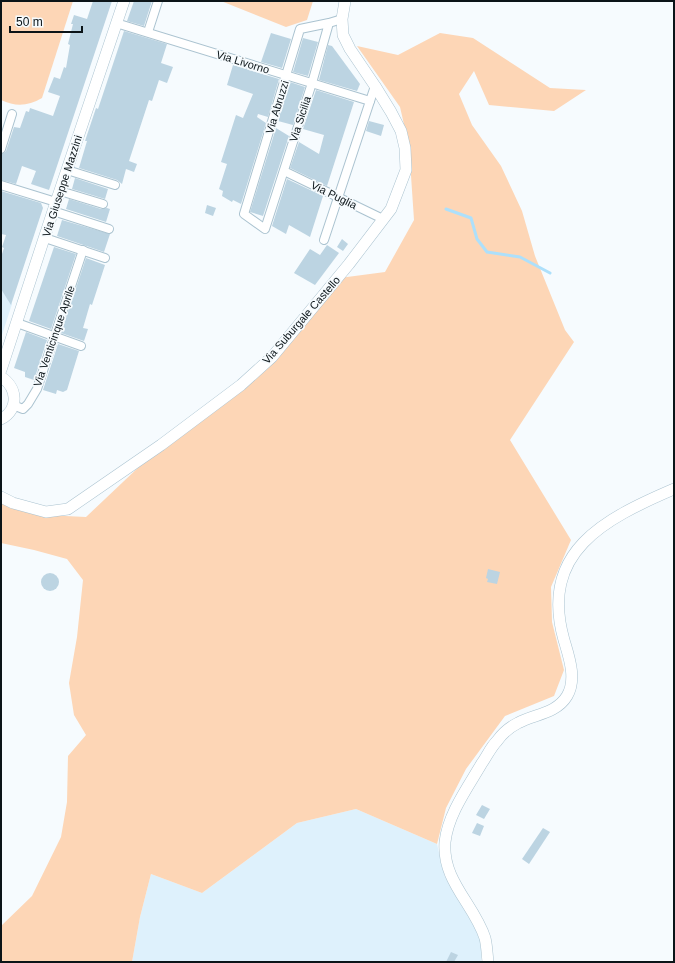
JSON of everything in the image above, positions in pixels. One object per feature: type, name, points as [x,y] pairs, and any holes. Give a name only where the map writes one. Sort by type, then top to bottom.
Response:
[{"type":"street","name":"Via Giuseppe Mazzini","points":[[1,370],[54,207],[68,170],[124,1]]},
{"type":"street","points":[[148,32],[158,1]]},
{"type":"street","name":"Via Suburgale Castello","points":[[1,497],[14,503],[46,512],[68,509],[161,445],[241,385],[272,356],[349,264],[391,209],[406,170],[405,148],[401,131],[343,35],[342,19],[345,1]]},
{"type":"street","points":[[329,23],[342,19]]},
{"type":"street","name":"Via Livorno","points":[[116,23],[370,100]]},
{"type":"street","name":"Via Abruzzi","points":[[265,228],[244,214],[300,29],[329,23]]},
{"type":"street","name":"Via Sicilia","points":[[265,228],[312,83],[329,23]]},
{"type":"street","points":[[324,240],[375,86]]},
{"type":"street","points":[[1,149],[12,114]]},
{"type":"street","points":[[68,170],[115,185]]},
{"type":"street","name":"Via Puglia","points":[[284,170],[383,219]]},
{"type":"street","points":[[1,185],[109,229]]},
{"type":"street","points":[[60,191],[103,204]]},
{"type":"street","points":[[45,238],[105,258]]},
{"type":"street","name":"Via Venticinque Aprile","points":[[13,405],[23,409],[32,399],[37,389],[83,250]]},
{"type":"street","points":[[17,323],[81,346]]},
{"type":"street","points":[[1,377],[7,380],[12,387],[14,396],[13,405],[10,412],[1,419]]},
{"type":"street","points":[[488,962],[485,939],[481,929],[458,890],[449,869],[445,849],[449,825],[463,796],[497,741],[517,723],[554,709],[563,701],[569,691],[571,679],[570,664],[559,622],[558,603],[561,580],[569,562],[579,548],[617,516],[674,489]]},
{"type":"shaded area","points":[[1,1],[73,1],[42,98],[32,103],[17,105],[1,100]]},
{"type":"shaded area","points":[[221,1],[313,1],[307,20],[286,27]]},
{"type":"shaded area","points":[[440,33],[473,38],[550,88],[586,90],[554,111],[489,105],[474,71],[459,94],[472,125],[501,166],[522,211],[535,256],[565,330],[574,342],[510,440],[571,540],[551,587],[552,622],[564,670],[554,696],[505,716],[466,769],[446,808],[437,844],[356,809],[297,823],[202,893],[151,874],[140,917],[132,962],[1,962],[1,926],[32,896],[61,837],[67,802],[68,756],[86,735],[74,715],[69,683],[77,637],[83,580],[67,559],[1,543],[1,498],[45,515],[86,517],[142,464],[269,367],[332,279],[385,272],[414,220],[409,146],[400,107],[357,46],[398,55]]},
{"type":"shaded area","points":[[1,289],[12,304],[1,338]]},
{"type":"shaded area","points":[[356,809],[437,844],[445,877],[474,926],[481,942],[481,962],[132,962],[140,917],[151,874],[202,893],[297,823]]},
{"type":"building","points":[[93,1],[112,1],[49,190],[31,184],[36,171],[22,166],[16,184],[1,180],[1,154],[6,151],[14,127],[20,128],[26,111],[29,112],[30,108],[53,116],[60,96],[48,92],[54,77],[60,79],[64,67],[66,68],[70,45],[68,44],[73,24],[71,24],[74,15],[87,19]]},
{"type":"building","points":[[134,1],[152,1],[144,26],[127,21]]},
{"type":"building","points":[[124,31],[167,44],[161,63],[173,67],[167,83],[159,80],[152,101],[149,100],[129,161],[137,164],[134,172],[126,169],[122,184],[117,180],[79,168],[87,141],[85,141],[96,108],[98,109]]},
{"type":"building","points":[[271,33],[291,39],[282,68],[261,62]]},
{"type":"building","points":[[303,38],[318,42],[308,76],[293,72]]},
{"type":"building","points":[[328,45],[332,46],[360,84],[357,91],[319,80]]},
{"type":"building","points":[[233,65],[279,79],[268,117],[258,114],[257,117],[266,123],[241,204],[233,200],[232,202],[222,196],[223,191],[219,189],[227,164],[221,162],[236,115],[243,118],[253,94],[227,85]]},
{"type":"building","points":[[290,82],[305,87],[293,125],[278,121]]},
{"type":"building","points":[[316,90],[354,102],[327,186],[290,168],[299,142],[319,154],[324,135],[303,129]]},
{"type":"building","points":[[369,121],[384,125],[381,136],[366,131]]},
{"type":"building","points":[[276,128],[289,136],[263,216],[250,212]]},
{"type":"building","points":[[75,178],[108,189],[105,199],[72,189]]},
{"type":"building","points":[[287,179],[323,196],[310,237],[289,225],[286,234],[272,226]]},
{"type":"building","points":[[1,191],[41,203],[43,208],[11,305],[1,289],[1,257],[4,248],[2,247],[6,235],[1,234]]},
{"type":"building","points":[[69,199],[101,209],[110,209],[106,222],[66,209]]},
{"type":"building","points":[[207,205],[216,208],[213,216],[205,213]]},
{"type":"building","points":[[62,220],[110,234],[104,252],[57,236]]},
{"type":"building","points":[[342,239],[348,244],[343,251],[337,247]]},
{"type":"building","points":[[327,245],[339,253],[315,285],[294,273],[310,249],[320,255]]},
{"type":"building","points":[[54,247],[76,254],[51,329],[29,321]]},
{"type":"building","points":[[86,258],[105,265],[92,305],[90,304],[83,328],[88,329],[84,341],[61,333]]},
{"type":"building","points":[[26,332],[47,340],[34,380],[25,377],[25,372],[14,368]]},
{"type":"building","points":[[58,344],[79,351],[67,390],[63,392],[57,390],[56,394],[43,390]]},
{"type":"building","points":[[488,569],[500,572],[497,584],[487,582],[488,579],[486,578]]},
{"type":"building","points":[[50,573],[56,576],[59,582],[56,588],[50,591],[44,588],[41,582],[44,576]]},
{"type":"building","points":[[482,805],[490,809],[484,819],[476,815]]},
{"type":"building","points":[[477,823],[484,826],[480,836],[472,833]]},
{"type":"building","points":[[543,828],[550,832],[529,864],[522,859]]},
{"type":"building","points":[[451,952],[458,955],[454,962],[446,962]]},
{"type":"waterway","points":[[446,209],[471,218],[477,239],[487,252],[520,257],[550,273]]}]
